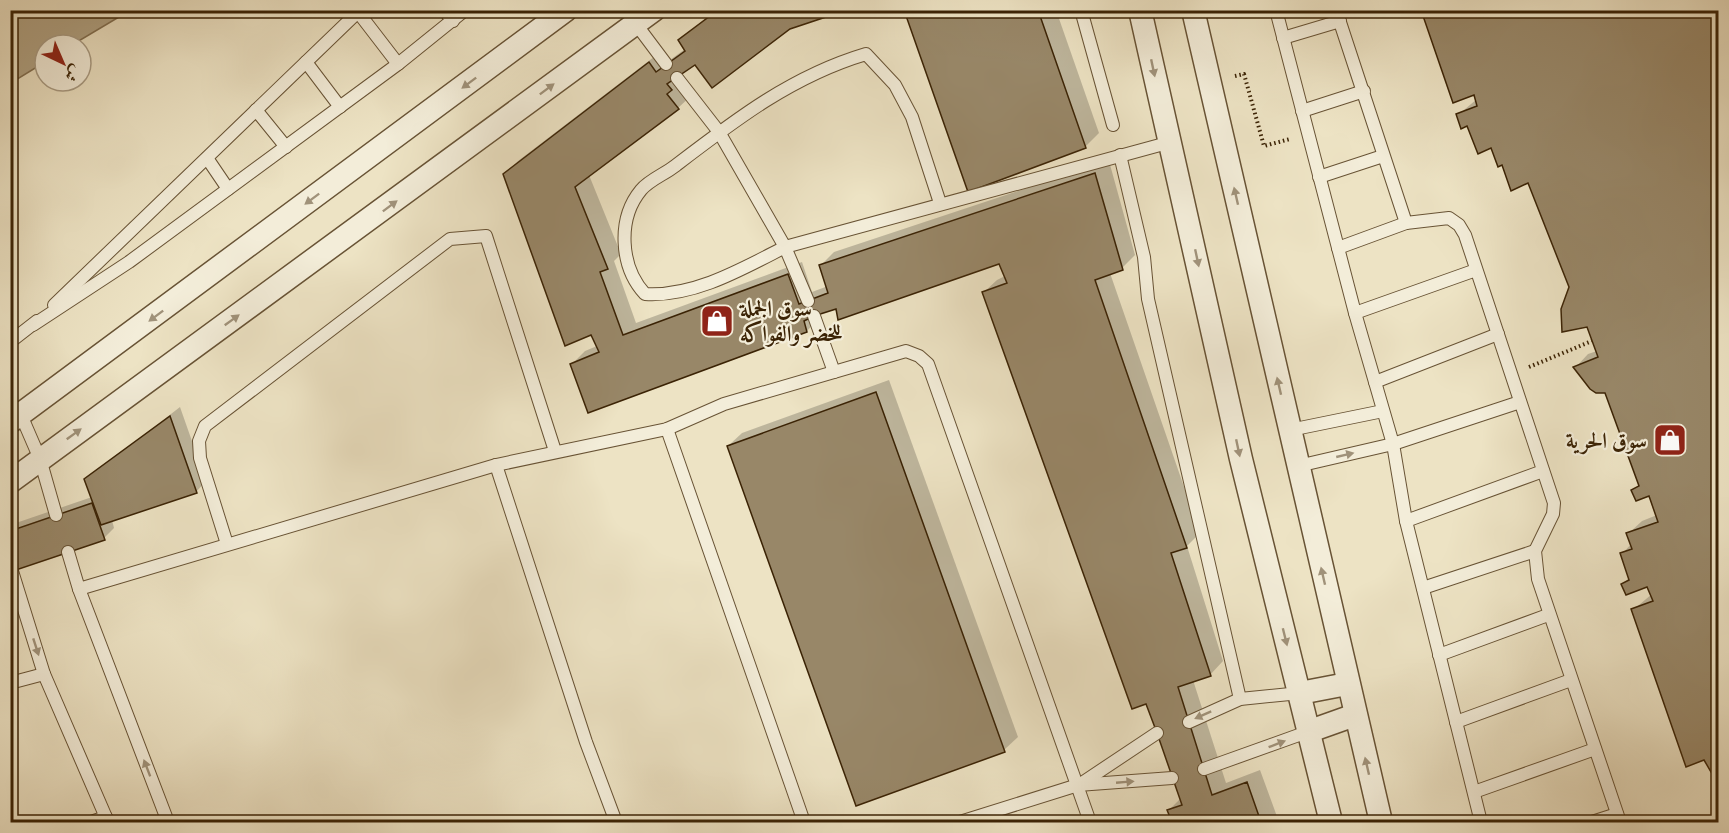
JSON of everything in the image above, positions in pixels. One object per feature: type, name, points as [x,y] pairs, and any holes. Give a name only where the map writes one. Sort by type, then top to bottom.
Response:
[{"type":"street","points":[[13,420],[566,10]]},
{"type":"street","points":[[10,482],[654,10]]},
{"type":"street","points":[[1140,10],[1240,459],[1331,822]]},
{"type":"street","points":[[1193,10],[1347,684],[1381,822]]},
{"type":"street","points":[[1300,693],[1347,684]]},
{"type":"street","points":[[1310,731],[1355,715]]},
{"type":"lane","points":[[444,10],[453,21]]},
{"type":"lane","points":[[10,342],[129,262],[398,64],[465,10]]},
{"type":"lane","points":[[1081,10],[1113,125]]},
{"type":"lane","points":[[1276,10],[1355,313],[1393,444],[1406,521],[1481,822]]},
{"type":"lane","points":[[33,325],[359,11],[398,64]]},
{"type":"lane","points":[[1283,38],[1338,16],[1406,223]]},
{"type":"lane","points":[[636,24],[666,64]]},
{"type":"lane","points":[[940,203],[912,117],[895,86],[866,54],[838,62],[779,91],[642,189],[626,219],[627,263],[634,282],[645,294],[668,296],[733,274],[785,248],[940,203],[1171,142]]},
{"type":"lane","points":[[306,62],[340,107]]},
{"type":"lane","points":[[677,78],[719,132],[785,248],[808,301]]},
{"type":"lane","points":[[1302,111],[1364,91]]},
{"type":"lane","points":[[256,110],[286,147]]},
{"type":"lane","points":[[1120,155],[1144,257],[1148,299],[1240,699]]},
{"type":"lane","points":[[1319,177],[1383,156]]},
{"type":"lane","points":[[207,158],[228,189]]},
{"type":"lane","points":[[1338,248],[1406,223],[1449,218],[1465,235],[1554,503],[1553,514],[1535,551],[1538,579],[1548,615],[1618,818],[1592,822]]},
{"type":"lane","points":[[228,544],[200,458],[198,441],[205,426],[450,239],[486,236],[555,451]]},
{"type":"lane","points":[[1355,313],[1476,270]]},
{"type":"lane","points":[[814,316],[834,372]]},
{"type":"lane","points":[[1375,382],[1498,334]]},
{"type":"lane","points":[[79,589],[496,465],[667,429],[724,404],[906,351],[919,356],[928,364],[1090,822]]},
{"type":"lane","points":[[1298,466],[1393,444],[1520,402]]},
{"type":"lane","points":[[1290,430],[1383,411]]},
{"type":"lane","points":[[13,420],[40,459],[57,515]]},
{"type":"lane","points":[[667,429],[804,822]]},
{"type":"lane","points":[[496,465],[586,742],[616,822]]},
{"type":"lane","points":[[1406,521],[1543,471]]},
{"type":"lane","points":[[1423,588],[1535,551]]},
{"type":"lane","points":[[68,552],[79,589],[168,822]]},
{"type":"lane","points":[[12,571],[44,674],[107,820],[91,822]]},
{"type":"lane","points":[[1439,655],[1548,615]]},
{"type":"lane","points":[[10,683],[44,674]]},
{"type":"lane","points":[[1456,722],[1571,680]]},
{"type":"lane","points":[[1189,722],[1240,699],[1300,693]]},
{"type":"lane","points":[[1204,769],[1310,731]]},
{"type":"lane","points":[[1078,786],[1157,734]]},
{"type":"lane","points":[[1474,792],[1595,749]]},
{"type":"lane","points":[[960,822],[1078,786],[1172,778]]},
{"type":"path","points":[[1511,374],[1592,341]]},
{"type":"shaded area","points":[[11,10],[129,10],[92,33],[33,33],[33,69],[11,83]]},
{"type":"building","points":[[718,10],[847,10],[790,29],[712,88],[695,65],[667,84],[672,90],[667,94],[679,109],[575,187],[608,269],[600,272],[623,335],[788,274],[799,304],[828,293],[819,265],[1095,173],[1123,270],[1095,280],[1187,548],[1171,553],[1211,676],[1178,687],[1212,795],[1247,782],[1261,822],[1172,822],[1167,810],[1182,805],[1157,733],[1146,704],[1132,709],[982,292],[1007,283],[999,264],[838,320],[836,309],[814,316],[804,321],[807,332],[588,413],[570,364],[599,352],[591,335],[565,346],[503,174],[649,62],[656,72],[685,51],[678,40]]},
{"type":"building","points":[[904,10],[1038,10],[1086,148],[968,192]]},
{"type":"building","name":"سوق الحرية","points":[[1421,10],[1718,10],[1718,784],[1704,760],[1686,767],[1631,609],[1653,601],[1647,587],[1626,595],[1621,584],[1629,580],[1620,553],[1632,549],[1626,533],[1658,522],[1649,496],[1636,501],[1631,490],[1639,486],[1605,393],[1596,393],[1590,389],[1573,367],[1598,357],[1587,327],[1562,332],[1561,309],[1569,287],[1528,183],[1511,191],[1502,165],[1498,167],[1491,148],[1478,154],[1467,126],[1461,129],[1456,114],[1477,106],[1474,95],[1453,103]]},
{"type":"building","points":[[876,392],[1005,752],[856,806],[727,446]]},
{"type":"building","points":[[170,416],[197,493],[101,525],[84,479]]},
{"type":"building","points":[[92,503],[105,540],[10,572],[10,531]]},
{"type":"place","name":"سوق الجملة للخضر والفواكه","points":[[717,321]]},
{"type":"place","name":"سوق الحرية","points":[[1670,440]]}]
